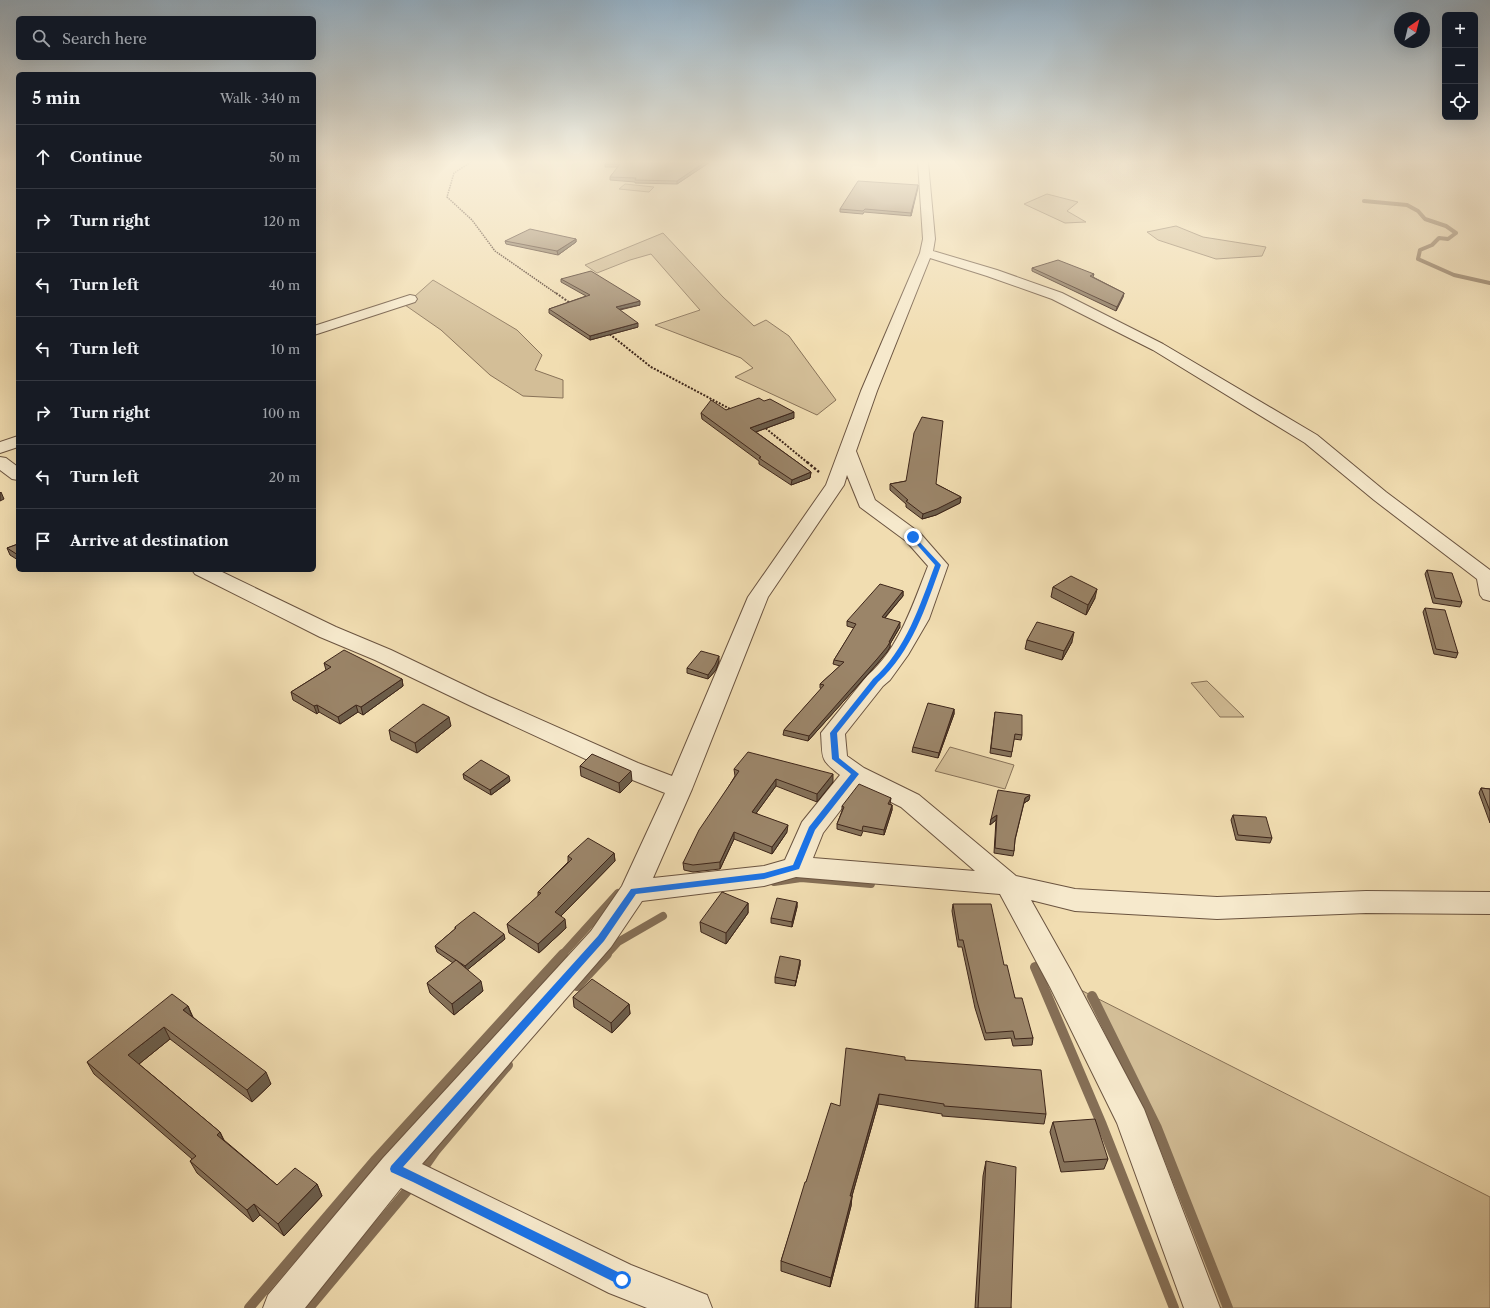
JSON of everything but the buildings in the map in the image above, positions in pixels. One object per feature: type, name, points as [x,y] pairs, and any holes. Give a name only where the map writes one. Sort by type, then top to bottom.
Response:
[{"type":"street","points":[[281,1308],[395,1169],[601,939],[634,891],[679,789],[758,597],[835,486],[869,391],[926,252],[929,239],[928,223]]},
{"type":"street","points":[[926,252],[1057,296],[1158,347],[1304,435],[1380,496],[1487,577],[1490,595]]},
{"type":"street","points":[[316,330],[410,299]]},
{"type":"street","points":[[0,448],[16,442]]},
{"type":"street","points":[[847,451],[867,503],[913,537],[938,565],[918,619],[900,650],[882,675],[875,681],[833,733],[835,759],[855,774],[910,802],[1008,884],[1061,980],[1132,1120],[1202,1308]]},
{"type":"street","points":[[0,462],[16,474]]},
{"type":"street","points":[[206,572],[328,632],[383,655],[479,701],[629,769],[679,789]]},
{"type":"street","points":[[796,867],[811,829],[855,774]]},
{"type":"street","points":[[634,891],[764,876],[796,867],[1008,884],[1075,900],[1217,908],[1366,902],[1490,903]]},
{"type":"street","points":[[395,1169],[622,1280],[694,1308]]},
{"type":"path","points":[[474,223],[495,251],[574,306]]},
{"type":"path","points":[[604,329],[651,367],[734,411]]},
{"type":"path","points":[[762,426],[835,486]]},
{"type":"shaded area","points":[[1176,226],[1203,237],[1266,247],[1262,256],[1216,259],[1158,240],[1147,232]]},
{"type":"shaded area","points":[[663,233],[723,297],[754,326],[766,320],[789,336],[836,400],[817,415],[735,377],[753,368],[741,358],[655,325],[700,310],[651,254],[630,260],[597,273],[585,265]]},
{"type":"shaded area","points":[[433,280],[517,330],[542,355],[535,370],[563,380],[563,398],[523,396],[490,375],[441,330],[405,305]]},
{"type":"shaded area","points":[[1207,681],[1244,717],[1220,717],[1191,683]]},
{"type":"shaded area","points":[[950,747],[1014,765],[1005,789],[935,771]]},
{"type":"shaded area","points":[[1061,980],[1490,1197],[1490,1308],[1202,1308]]},
{"type":"waterway","points":[[1437,223],[1446,226],[1456,233],[1448,239],[1439,238],[1432,245],[1420,250],[1418,259],[1454,275],[1490,283]]},
{"type":"waterway","points":[[774,882],[801,878],[871,884]]},
{"type":"waterway","points":[[562,955],[618,893]]},
{"type":"waterway","points":[[606,955],[618,942],[663,916]]},
{"type":"waterway","points":[[249,1308],[376,1159],[563,954]]},
{"type":"waterway","points":[[577,986],[607,954]]},
{"type":"waterway","points":[[1035,967],[1102,1125],[1174,1308]]},
{"type":"waterway","points":[[1092,996],[1157,1128],[1228,1308]]},
{"type":"waterway","points":[[420,1173],[436,1150],[508,1065]]},
{"type":"waterway","points":[[309,1308],[412,1185]]},
{"type":"route","points":[[622,1280],[417,1178],[395,1169],[601,939],[634,891],[764,876],[796,867],[811,829],[855,774],[835,759],[833,733],[875,681],[882,675],[900,650],[918,619],[938,565],[913,537]]}]
